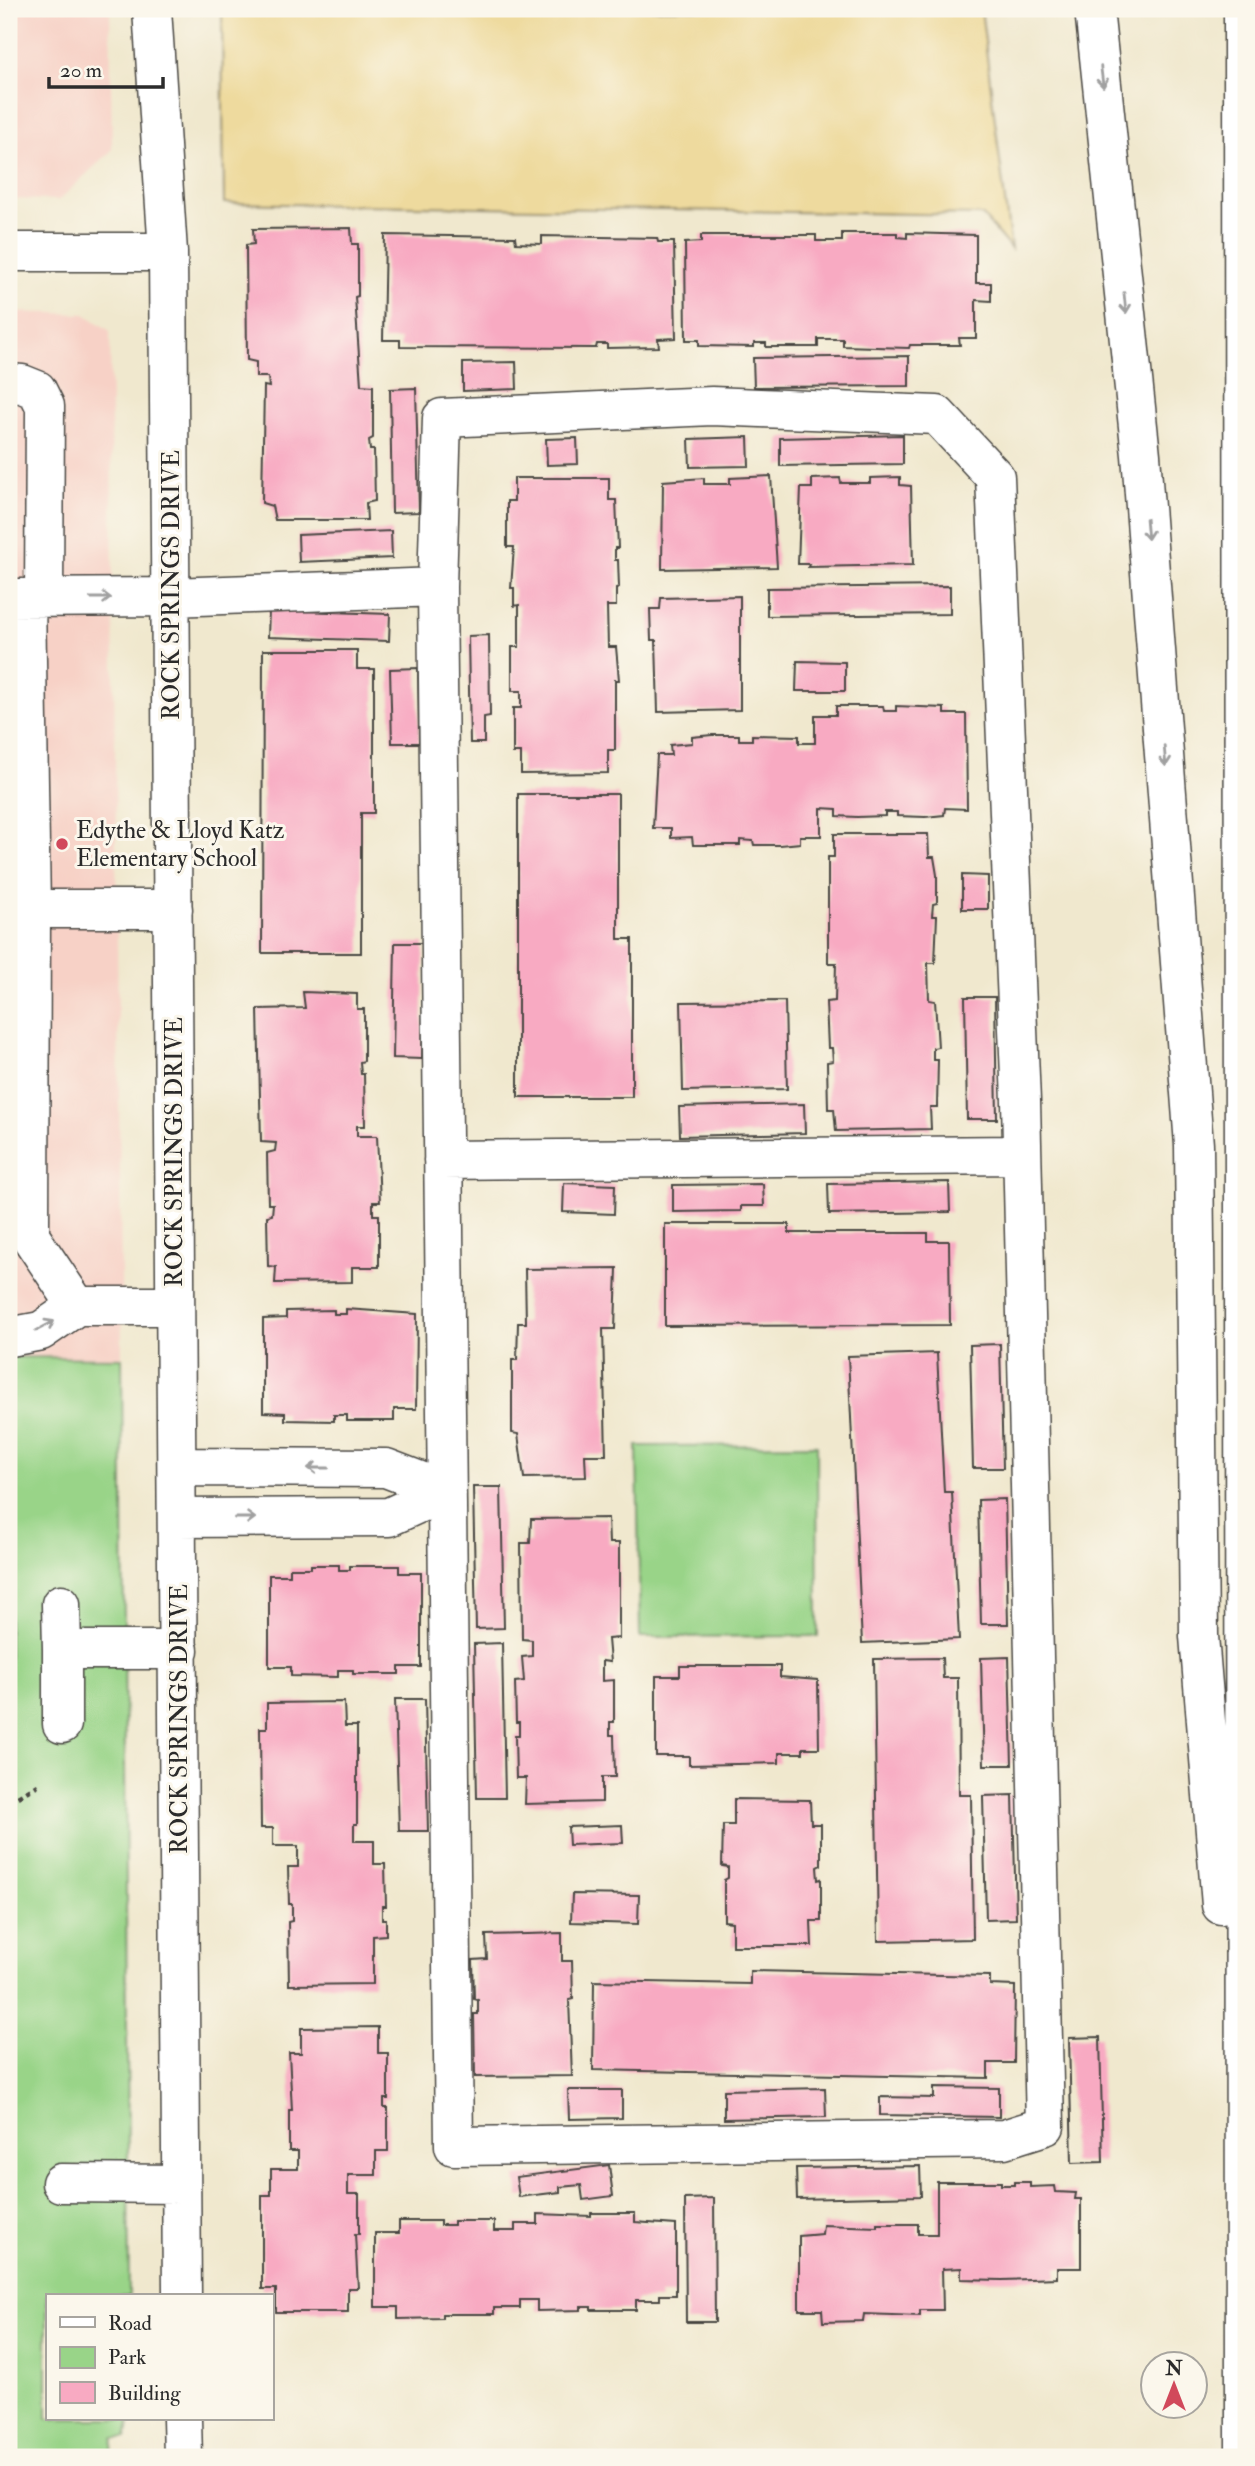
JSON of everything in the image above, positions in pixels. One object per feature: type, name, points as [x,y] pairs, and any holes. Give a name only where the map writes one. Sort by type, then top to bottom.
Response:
[{"type":"main road","name":"ROCK SPRINGS DRIVE","points":[[152,9],[168,252],[182,2294]]},
{"type":"main road","points":[[1094,9],[1141,455],[1194,1144],[1199,1636],[1244,2190]]},
{"type":"main road","points":[[1243,9],[1245,2457]]},
{"type":"main road","points":[[9,252],[168,252]]},
{"type":"main road","points":[[9,383],[22,384],[37,390],[45,406],[26,598],[31,909],[20,1236],[77,1306]]},
{"type":"main road","points":[[712,406],[937,415],[995,477],[1022,1155],[1045,2126],[1004,2139],[454,2146],[437,587],[442,418],[712,406]]},
{"type":"main road","points":[[26,598],[172,597],[437,587]]},
{"type":"main road","points":[[31,909],[173,909]]},
{"type":"main road","points":[[443,1160],[1022,1155]]},
{"type":"main road","points":[[9,1337],[41,1331],[77,1306],[175,1306]]},
{"type":"main road","points":[[177,1467],[386,1468],[446,1491]]},
{"type":"main road","points":[[177,1518],[389,1517],[446,1491]]},
{"type":"main road","points":[[61,1604],[62,1724]]},
{"type":"main road","points":[[62,1650],[179,1650]]},
{"type":"main road","points":[[61,2183],[181,2184]]},
{"type":"main road","points":[[182,2420],[183,2457]]},
{"type":"path","points":[[9,1802],[38,1785]]},
{"type":"shaded area","points":[[9,9],[110,9],[112,150],[59,200],[9,199]]},
{"type":"shaded area","name":"Edythe & Lloyd Katz Elementary School","points":[[9,312],[85,314],[110,331],[122,1358],[9,1357]]},
{"type":"green space","points":[[9,1357],[122,1358],[129,2294],[46,2294],[46,2420],[130,2420],[126,2438],[113,2438],[112,2451],[100,2454],[9,2454]]},
{"type":"green space","points":[[817,1445],[818,1636],[640,1637],[637,1446]]},
{"type":"sand","points":[[222,9],[981,9],[1011,249],[982,215],[224,203]]},
{"type":"building","points":[[351,228],[352,244],[358,244],[358,296],[355,297],[361,385],[373,386],[373,438],[369,440],[370,450],[374,450],[375,501],[366,503],[367,520],[275,520],[272,506],[262,503],[264,386],[269,387],[268,377],[256,377],[256,362],[247,360],[246,245],[254,244],[253,229]]},
{"type":"building","points":[[842,233],[897,233],[897,237],[907,238],[907,233],[976,235],[976,283],[991,283],[991,301],[976,300],[976,338],[959,338],[960,345],[910,345],[909,348],[843,346],[843,339],[818,339],[818,347],[766,347],[766,343],[754,343],[754,347],[699,346],[699,340],[686,340],[685,243],[701,242],[701,235],[816,235],[816,241],[842,241]]},
{"type":"building","points":[[385,235],[515,237],[516,243],[542,244],[542,236],[657,238],[658,242],[674,242],[676,338],[658,339],[659,347],[607,348],[607,344],[597,344],[596,348],[400,347],[400,340],[383,340]]},
{"type":"building","points":[[909,356],[909,386],[754,387],[753,358]]},
{"type":"building","points":[[516,362],[517,389],[463,391],[463,363]]},
{"type":"building","points":[[416,388],[419,512],[392,513],[390,389]]},
{"type":"building","points":[[903,435],[903,464],[780,466],[780,438]]},
{"type":"building","points":[[748,437],[749,466],[690,467],[689,439]]},
{"type":"building","points":[[577,438],[578,464],[547,465],[546,439]]},
{"type":"building","points":[[771,476],[777,567],[662,569],[663,481],[704,478],[704,484],[730,484],[730,478]]},
{"type":"building","points":[[900,477],[900,485],[911,486],[913,565],[808,567],[809,564],[798,564],[801,488],[812,488],[812,479],[840,478],[841,483],[870,483],[870,478]]},
{"type":"building","points":[[514,478],[609,478],[609,500],[616,500],[618,548],[615,548],[615,560],[618,560],[619,587],[616,588],[616,606],[607,606],[608,647],[616,647],[619,680],[615,680],[615,750],[608,750],[608,773],[521,774],[521,753],[513,753],[513,708],[521,708],[521,691],[512,691],[512,647],[519,647],[519,605],[514,606],[514,588],[511,588],[514,547],[507,547],[507,501],[514,501]]},
{"type":"building","points":[[391,531],[392,558],[299,562],[298,535]]},
{"type":"building","points":[[950,586],[950,614],[767,616],[767,588]]},
{"type":"building","points":[[740,596],[740,710],[658,712],[656,640],[651,640],[650,609],[660,609],[661,598]]},
{"type":"building","points":[[269,610],[390,614],[389,641],[268,637]]},
{"type":"building","points":[[489,635],[490,716],[484,717],[484,743],[470,743],[468,636]]},
{"type":"building","points":[[263,650],[357,650],[357,669],[374,669],[374,813],[361,813],[361,953],[262,953]]},
{"type":"building","points":[[797,661],[845,662],[845,691],[796,691]]},
{"type":"building","points":[[418,668],[419,743],[392,743],[390,669]]},
{"type":"building","points":[[836,706],[883,706],[884,711],[896,711],[896,706],[944,708],[944,714],[966,714],[967,809],[945,808],[944,815],[925,817],[897,816],[897,812],[885,812],[885,816],[857,817],[837,816],[837,809],[821,808],[821,836],[800,836],[800,843],[780,845],[754,845],[753,841],[740,840],[740,845],[693,845],[692,837],[671,838],[671,828],[653,828],[657,755],[671,755],[670,745],[692,743],[692,737],[712,735],[739,735],[739,740],[752,740],[752,735],[799,736],[799,743],[815,743],[815,715],[836,715]]},
{"type":"building","points":[[518,794],[618,794],[618,939],[632,939],[632,1097],[518,1097]]},
{"type":"building","points":[[834,834],[928,834],[929,857],[934,857],[937,875],[937,903],[933,904],[932,916],[937,916],[935,963],[928,963],[929,1000],[935,1001],[938,1047],[933,1048],[933,1060],[938,1060],[937,1107],[930,1107],[931,1129],[836,1131],[834,1109],[828,1109],[827,1062],[833,1061],[832,1048],[828,1048],[826,1002],[835,1001],[836,963],[828,963],[828,857],[834,857]]},
{"type":"building","points":[[962,875],[988,876],[988,909],[962,909]]},
{"type":"building","points":[[395,943],[424,943],[422,1059],[393,1058]]},
{"type":"building","points":[[303,992],[357,994],[357,1009],[364,1009],[364,1061],[360,1062],[361,1074],[364,1074],[365,1126],[357,1126],[357,1136],[377,1136],[380,1202],[373,1202],[373,1215],[379,1215],[379,1267],[352,1267],[352,1282],[275,1283],[276,1267],[268,1266],[267,1216],[272,1215],[273,1204],[268,1204],[267,1153],[275,1151],[276,1143],[261,1142],[258,1009],[305,1008]]},
{"type":"building","points":[[965,997],[995,997],[997,1119],[967,1119]]},
{"type":"building","points":[[785,1001],[787,1089],[683,1091],[681,1002]]},
{"type":"building","points":[[804,1104],[805,1133],[680,1136],[679,1107]]},
{"type":"building","points":[[949,1182],[950,1212],[829,1214],[828,1184]]},
{"type":"building","points":[[564,1183],[615,1185],[614,1214],[563,1212]]},
{"type":"building","points":[[763,1184],[764,1206],[741,1206],[741,1211],[673,1212],[673,1185]]},
{"type":"building","points":[[665,1224],[789,1224],[789,1233],[928,1233],[928,1241],[949,1241],[950,1325],[665,1326]]},
{"type":"building","points":[[617,1268],[615,1329],[603,1329],[606,1455],[585,1455],[586,1477],[524,1478],[518,1434],[512,1433],[512,1360],[517,1360],[518,1323],[526,1323],[525,1269]]},
{"type":"building","points":[[346,1309],[417,1314],[416,1409],[394,1409],[394,1421],[347,1421],[347,1415],[334,1415],[334,1421],[285,1420],[285,1413],[263,1412],[263,1319],[286,1318],[286,1311],[334,1310],[334,1314],[346,1314]]},
{"type":"building","points":[[1000,1344],[1003,1468],[973,1468],[970,1345]]},
{"type":"building","points":[[937,1353],[944,1492],[952,1492],[959,1639],[862,1643],[848,1356]]},
{"type":"building","points":[[473,1487],[501,1487],[504,1628],[476,1629]]},
{"type":"building","points":[[1005,1499],[1008,1624],[981,1624],[978,1500]]},
{"type":"building","points":[[608,1518],[609,1543],[619,1543],[619,1638],[608,1639],[610,1662],[602,1661],[602,1681],[614,1680],[614,1722],[610,1722],[610,1735],[614,1735],[615,1777],[602,1777],[602,1802],[525,1804],[526,1778],[516,1778],[515,1736],[519,1736],[519,1722],[516,1722],[515,1682],[524,1681],[522,1657],[532,1656],[532,1640],[522,1639],[521,1543],[530,1543],[531,1519]]},
{"type":"building","points":[[311,1565],[339,1565],[339,1570],[350,1570],[350,1566],[399,1566],[399,1573],[421,1573],[421,1667],[399,1667],[399,1674],[353,1674],[353,1670],[338,1670],[338,1677],[291,1676],[291,1667],[269,1667],[269,1575],[290,1575],[290,1568],[311,1568]]},
{"type":"building","points":[[502,1643],[505,1798],[477,1798],[474,1644]]},
{"type":"building","points":[[1009,1657],[1012,1765],[984,1765],[981,1658]]},
{"type":"building","points":[[942,1658],[943,1678],[958,1678],[959,1795],[971,1795],[973,1939],[878,1941],[874,1659]]},
{"type":"building","points":[[680,1666],[780,1666],[780,1677],[818,1680],[819,1748],[803,1748],[803,1753],[779,1753],[779,1763],[689,1765],[689,1756],[656,1756],[656,1676],[680,1676]]},
{"type":"building","points":[[395,1699],[425,1699],[428,1831],[399,1831]]},
{"type":"building","points":[[344,1702],[345,1726],[357,1726],[357,1824],[354,1824],[354,1841],[374,1841],[374,1864],[385,1864],[386,1906],[382,1906],[382,1919],[386,1919],[386,1935],[373,1936],[373,1984],[289,1985],[288,1922],[292,1921],[292,1904],[289,1904],[288,1867],[298,1867],[298,1846],[273,1846],[273,1828],[261,1828],[260,1728],[267,1728],[267,1703]]},
{"type":"building","points":[[1013,1795],[1016,1919],[986,1920],[983,1796]]},
{"type":"building","points":[[734,1799],[810,1800],[811,1824],[821,1824],[821,1865],[817,1867],[818,1880],[821,1879],[821,1921],[811,1921],[812,1946],[732,1946],[732,1922],[724,1921],[724,1880],[728,1878],[728,1867],[722,1866],[723,1825],[734,1825]]},
{"type":"building","points":[[622,1825],[623,1843],[569,1845],[568,1827]]},
{"type":"building","points":[[572,1894],[639,1895],[638,1924],[571,1922]]},
{"type":"building","points":[[562,1933],[562,1961],[572,1961],[573,1999],[569,2000],[572,2076],[475,2077],[474,2014],[478,2014],[478,2000],[474,1999],[473,1960],[487,1959],[486,1935]]},
{"type":"building","points":[[750,1971],[990,1976],[990,1985],[1015,1986],[1014,2063],[988,2063],[988,2078],[593,2070],[594,1981],[750,1984]]},
{"type":"building","points":[[378,2027],[378,2053],[388,2053],[388,2099],[384,2099],[384,2108],[388,2108],[388,2151],[376,2151],[376,2175],[348,2175],[348,2194],[359,2194],[359,2234],[355,2234],[358,2288],[348,2288],[348,2312],[276,2312],[276,2289],[262,2289],[262,2195],[271,2195],[271,2169],[298,2169],[298,2151],[289,2151],[289,2110],[292,2110],[289,2053],[301,2053],[301,2028]]},
{"type":"building","points":[[1100,2037],[1103,2162],[1072,2163],[1069,2038]]},
{"type":"building","points":[[934,2087],[999,2088],[999,2117],[880,2115],[880,2097],[934,2098]]},
{"type":"building","points":[[825,2088],[826,2117],[724,2119],[724,2090]]},
{"type":"building","points":[[568,2090],[622,2090],[622,2118],[569,2119]]},
{"type":"building","points":[[609,2165],[613,2196],[583,2200],[581,2185],[560,2187],[560,2192],[519,2197],[516,2177]]},
{"type":"building","points":[[920,2166],[921,2196],[797,2199],[796,2168]]},
{"type":"building","points":[[937,2182],[1001,2182],[1001,2185],[1014,2185],[1014,2182],[1030,2182],[1030,2187],[1055,2186],[1056,2192],[1076,2193],[1075,2199],[1081,2199],[1081,2268],[1057,2268],[1057,2278],[1002,2280],[961,2279],[961,2268],[942,2269],[943,2310],[920,2310],[920,2316],[864,2314],[863,2321],[823,2322],[822,2310],[799,2310],[799,2236],[822,2234],[823,2225],[877,2227],[877,2224],[918,2224],[918,2234],[937,2234]]},
{"type":"building","points":[[714,2198],[715,2322],[686,2322],[685,2199]]},
{"type":"building","points":[[591,2213],[635,2213],[635,2222],[676,2225],[676,2295],[660,2295],[660,2300],[636,2300],[636,2310],[591,2310],[591,2307],[581,2307],[581,2310],[537,2311],[537,2300],[520,2300],[520,2308],[494,2308],[494,2314],[442,2314],[442,2318],[398,2319],[398,2307],[375,2307],[375,2233],[399,2233],[399,2221],[440,2221],[440,2225],[454,2225],[454,2221],[494,2221],[494,2231],[515,2231],[515,2224],[538,2224],[538,2214],[591,2216]]},
{"type":"place","name":"Edythe & Lloyd Katz Elementary School","points":[[62,844]]}]
